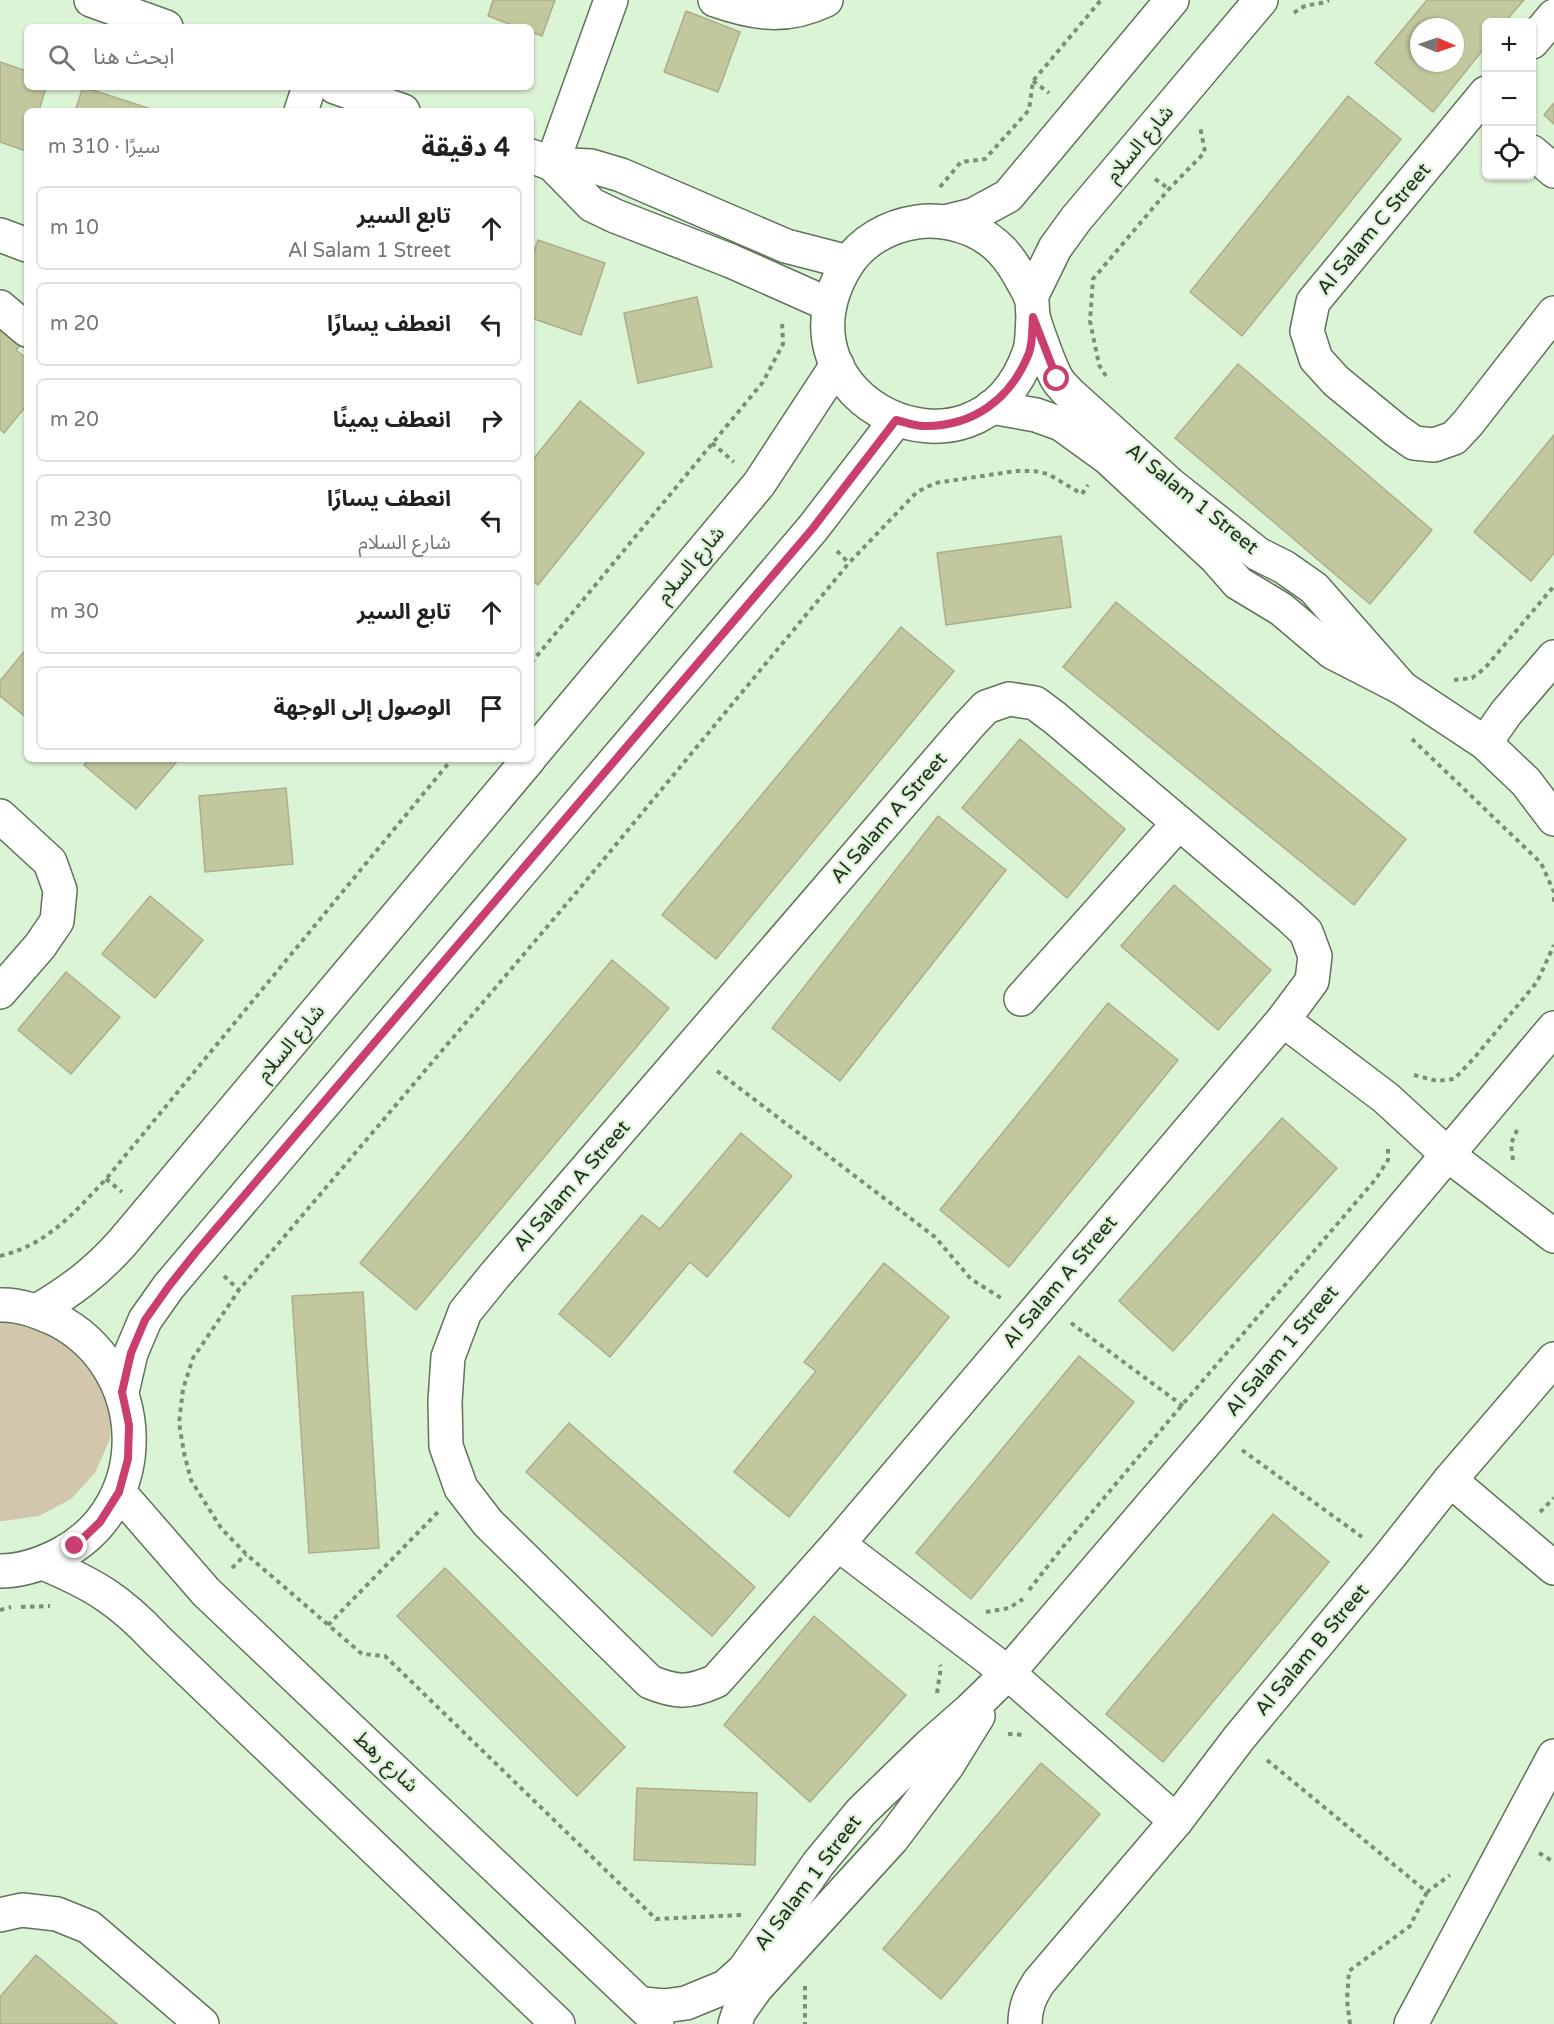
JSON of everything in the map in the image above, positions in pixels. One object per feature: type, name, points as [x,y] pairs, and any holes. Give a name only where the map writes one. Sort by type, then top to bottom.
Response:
[{"type":"street","points":[[91,0],[158,24]]},
{"type":"street","points":[[541,160],[611,0]]},
{"type":"street","points":[[715,0],[766,14],[806,10],[826,0]]},
{"type":"street","points":[[941,208],[973,215],[1008,196],[1172,0]]},
{"type":"street","name":"شارع السلام","points":[[1032,307],[1054,248],[1261,0]]},
{"type":"street","points":[[1536,37],[1554,16]]},
{"type":"street","points":[[302,108],[308,90]]},
{"type":"street","points":[[343,90],[394,108]]},
{"type":"street","name":"Al Salam C Street","points":[[1482,105],[1313,302],[1307,331],[1316,359],[1336,381],[1397,431],[1414,443],[1434,445],[1454,438],[1468,423],[1554,313]]},
{"type":"street","points":[[1536,155],[1554,171]]},
{"type":"street","points":[[541,160],[591,166],[621,175],[786,246],[848,262]]},
{"type":"street","points":[[541,160],[592,205],[639,226],[731,261],[830,305]]},
{"type":"street","points":[[639,226],[652,188]]},
{"type":"street","points":[[941,208],[984,235],[1012,260],[1032,307],[1030,351],[1015,382],[991,406],[970,419],[946,425],[921,426],[896,420],[872,408],[852,389],[837,365],[828,325],[830,305],[837,282],[848,262],[864,245],[883,232],[904,224],[926,220],[941,208]]},
{"type":"street","points":[[0,236],[24,244]]},
{"type":"street","points":[[0,307],[24,327]]},
{"type":"street","name":"Al Salam 1 Street","points":[[1032,307],[1057,379],[1069,393],[1171,485],[1258,554],[1284,567],[1314,588],[1402,688]]},
{"type":"street","name":"شارع السلام","points":[[534,753],[759,484],[837,365]]},
{"type":"street","name":"Al Salam 1 Street","points":[[991,406],[1036,414],[1061,424],[1108,458],[1216,558],[1238,583],[1281,609],[1332,652],[1402,688],[1485,743],[1526,782],[1554,819]]},
{"type":"street","points":[[122,1392],[131,1353],[145,1320],[169,1286],[806,537],[896,420]]},
{"type":"street","points":[[1281,609],[1302,580]]},
{"type":"street","points":[[1485,743],[1506,713],[1554,657]]},
{"type":"street","name":"Al Salam A Street","points":[[1009,699],[1035,703],[1306,932],[1315,956],[1312,981],[1283,1020],[838,1544],[716,1681],[695,1690],[671,1691],[650,1682],[489,1523],[461,1488],[446,1446],[445,1401],[448,1357],[465,1312],[986,707],[1009,699]]},
{"type":"street","name":"شارع السلام","points":[[38,1311],[98,1270],[116,1250],[527,762]]},
{"type":"street","points":[[0,816],[50,862],[60,891],[57,921],[40,946],[0,992]]},
{"type":"street","points":[[1021,999],[1179,823]]},
{"type":"street","points":[[1283,1020],[1386,1098],[1448,1155],[1554,1236]]},
{"type":"street","name":"Al Salam 1 Street","points":[[652,2014],[664,2006],[696,2000],[725,1987],[744,1970],[818,1863],[861,1812],[1008,1672],[1063,1610],[1554,1028]]},
{"type":"street","points":[[0,1305],[38,1311],[73,1329],[102,1357],[122,1392],[129,1425],[128,1459],[119,1492],[100,1522],[75,1546],[43,1563],[13,1571],[0,1571]]},
{"type":"street","name":"Al Salam B Street","points":[[1025,2024],[1029,1996],[1039,1982],[1176,1821],[1239,1738],[1450,1480],[1554,1359]]},
{"type":"street","points":[[1450,1480],[1554,1568]]},
{"type":"street","name":"شارع رهط","points":[[119,1492],[206,1593],[652,2014]]},
{"type":"street","points":[[838,1544],[1008,1672],[1176,1821]]},
{"type":"street","points":[[43,1563],[82,1580],[109,1596],[135,1616],[157,1640],[558,2024]]},
{"type":"street","name":"Al Salam 1 Street","points":[[735,2024],[739,2012],[756,1988],[892,1839],[947,1766],[1008,1672]]},
{"type":"street","points":[[1411,2024],[1554,1756]]},
{"type":"street","points":[[861,1812],[892,1839]]},
{"type":"street","points":[[0,1915],[22,1910],[57,1914],[89,1927],[201,2024]]},
{"type":"path","points":[[941,208],[962,162],[985,159],[1029,110],[1033,81],[1101,0]]},
{"type":"path","points":[[1291,17],[1306,4],[1324,3],[1329,0]]},
{"type":"path","points":[[1111,386],[1099,365],[1090,321],[1093,279],[1168,189],[1205,153],[1200,127],[1205,117]]},
{"type":"path","points":[[534,659],[763,382],[783,344],[781,314],[771,290],[774,280]]},
{"type":"path","points":[[1447,678],[1457,681],[1472,678],[1485,668],[1554,586]]},
{"type":"path","points":[[1404,731],[1541,863],[1554,892],[1554,905]]},
{"type":"path","points":[[0,1256],[33,1244],[63,1225],[106,1179],[450,762]]},
{"type":"path","points":[[936,1698],[941,1667],[927,1643],[965,1603],[987,1613],[1009,1608],[1022,1600],[1062,1548],[1375,1180],[1388,1160],[1388,1138],[1377,1111],[1386,1098],[1410,1073],[1437,1081],[1455,1079],[1537,982],[1554,945]]},
{"type":"path","points":[[691,1048],[740,1090],[935,1237],[971,1279],[1003,1299],[1020,1285],[1042,1302]]},
{"type":"path","points":[[328,1625],[461,1488]]},
{"type":"path","points":[[0,1610],[12,1607],[54,1607]]},
{"type":"path","points":[[1239,1738],[1427,1892]]},
{"type":"path","points":[[1350,2024],[1347,2000],[1349,1971],[1410,1926],[1427,1892],[1453,1873]]},
{"type":"shaded area","points":[[0,1310],[86,1345],[112,1406],[110,1439],[95,1473],[71,1499],[39,1516],[3,1521],[0,1521]]},
{"type":"building","points":[[493,0],[555,0],[542,36],[534,33],[534,24],[509,24],[488,16]]},
{"type":"building","points":[[1427,0],[1524,0],[1508,18],[1482,18],[1482,51],[1433,112],[1375,63],[1410,21],[1410,72],[1464,72],[1464,18],[1412,18]]},
{"type":"building","points":[[686,11],[740,32],[718,92],[664,72]]},
{"type":"building","points":[[0,62],[24,70],[24,90],[45,90],[40,108],[24,108],[24,150],[0,142]]},
{"type":"building","points":[[82,90],[92,90],[148,108],[76,108]]},
{"type":"building","points":[[1348,96],[1401,139],[1242,336],[1190,292]]},
{"type":"building","points":[[1554,103],[1554,124],[1544,115]]},
{"type":"building","points":[[538,240],[605,263],[581,335],[534,319],[534,252]]},
{"type":"building","points":[[697,297],[712,367],[638,383],[624,313]]},
{"type":"building","points":[[0,313],[24,335],[24,341],[16,350],[24,357],[24,409],[4,433],[0,429]]},
{"type":"building","points":[[1238,364],[1432,530],[1370,604],[1175,438]]},
{"type":"building","points":[[580,401],[644,453],[538,585],[534,582],[534,458]]},
{"type":"building","points":[[1554,435],[1554,553],[1531,581],[1474,532]]},
{"type":"building","points":[[1061,536],[1071,607],[946,625],[937,553]]},
{"type":"building","points":[[1116,602],[1406,839],[1354,905],[1063,667]]},
{"type":"building","points":[[901,627],[954,671],[716,959],[662,915]]},
{"type":"building","points":[[24,652],[24,716],[0,696],[0,681]]},
{"type":"building","points":[[1020,739],[1125,829],[1067,898],[962,808]]},
{"type":"building","points":[[86,762],[176,762],[136,809],[84,765]]},
{"type":"building","points":[[286,788],[293,864],[205,872],[199,796]]},
{"type":"building","points":[[938,816],[1006,870],[840,1081],[772,1028]]},
{"type":"building","points":[[1174,885],[1271,970],[1218,1030],[1121,946]]},
{"type":"building","points":[[150,896],[203,940],[155,998],[102,954]]},
{"type":"building","points":[[612,960],[669,1008],[416,1310],[360,1263]]},
{"type":"building","points":[[66,972],[120,1017],[71,1074],[18,1030]]},
{"type":"building","points":[[1108,1003],[1178,1060],[1009,1267],[940,1210]]},
{"type":"building","points":[[1282,1118],[1337,1168],[1173,1351],[1119,1301]]},
{"type":"building","points":[[741,1133],[792,1176],[707,1277],[690,1262],[610,1357],[559,1314],[642,1215],[660,1229]]},
{"type":"building","points":[[884,1263],[949,1317],[789,1517],[734,1472],[816,1371],[804,1362]]},
{"type":"building","points":[[363,1292],[379,1548],[309,1553],[292,1296]]},
{"type":"building","points":[[1079,1356],[1134,1402],[971,1599],[916,1553]]},
{"type":"building","points":[[569,1423],[755,1587],[712,1636],[526,1472]]},
{"type":"building","points":[[1273,1514],[1329,1562],[1163,1762],[1106,1714]]},
{"type":"building","points":[[445,1568],[625,1747],[577,1796],[397,1616]]},
{"type":"building","points":[[814,1616],[906,1695],[810,1802],[724,1725]]},
{"type":"building","points":[[1041,1763],[1100,1814],[941,1999],[883,1949]]},
{"type":"building","points":[[637,1788],[757,1793],[755,1865],[634,1860]]},
{"type":"building","points":[[36,1955],[117,2024],[0,2024],[0,1997]]},
{"type":"route","points":[[75,1546],[100,1522],[119,1492],[128,1459],[129,1425],[122,1392],[131,1353],[145,1320],[169,1286],[813,528],[896,420],[921,426],[946,425],[970,419],[991,406],[1015,382],[1030,351],[1033,317],[1057,379]]}]
